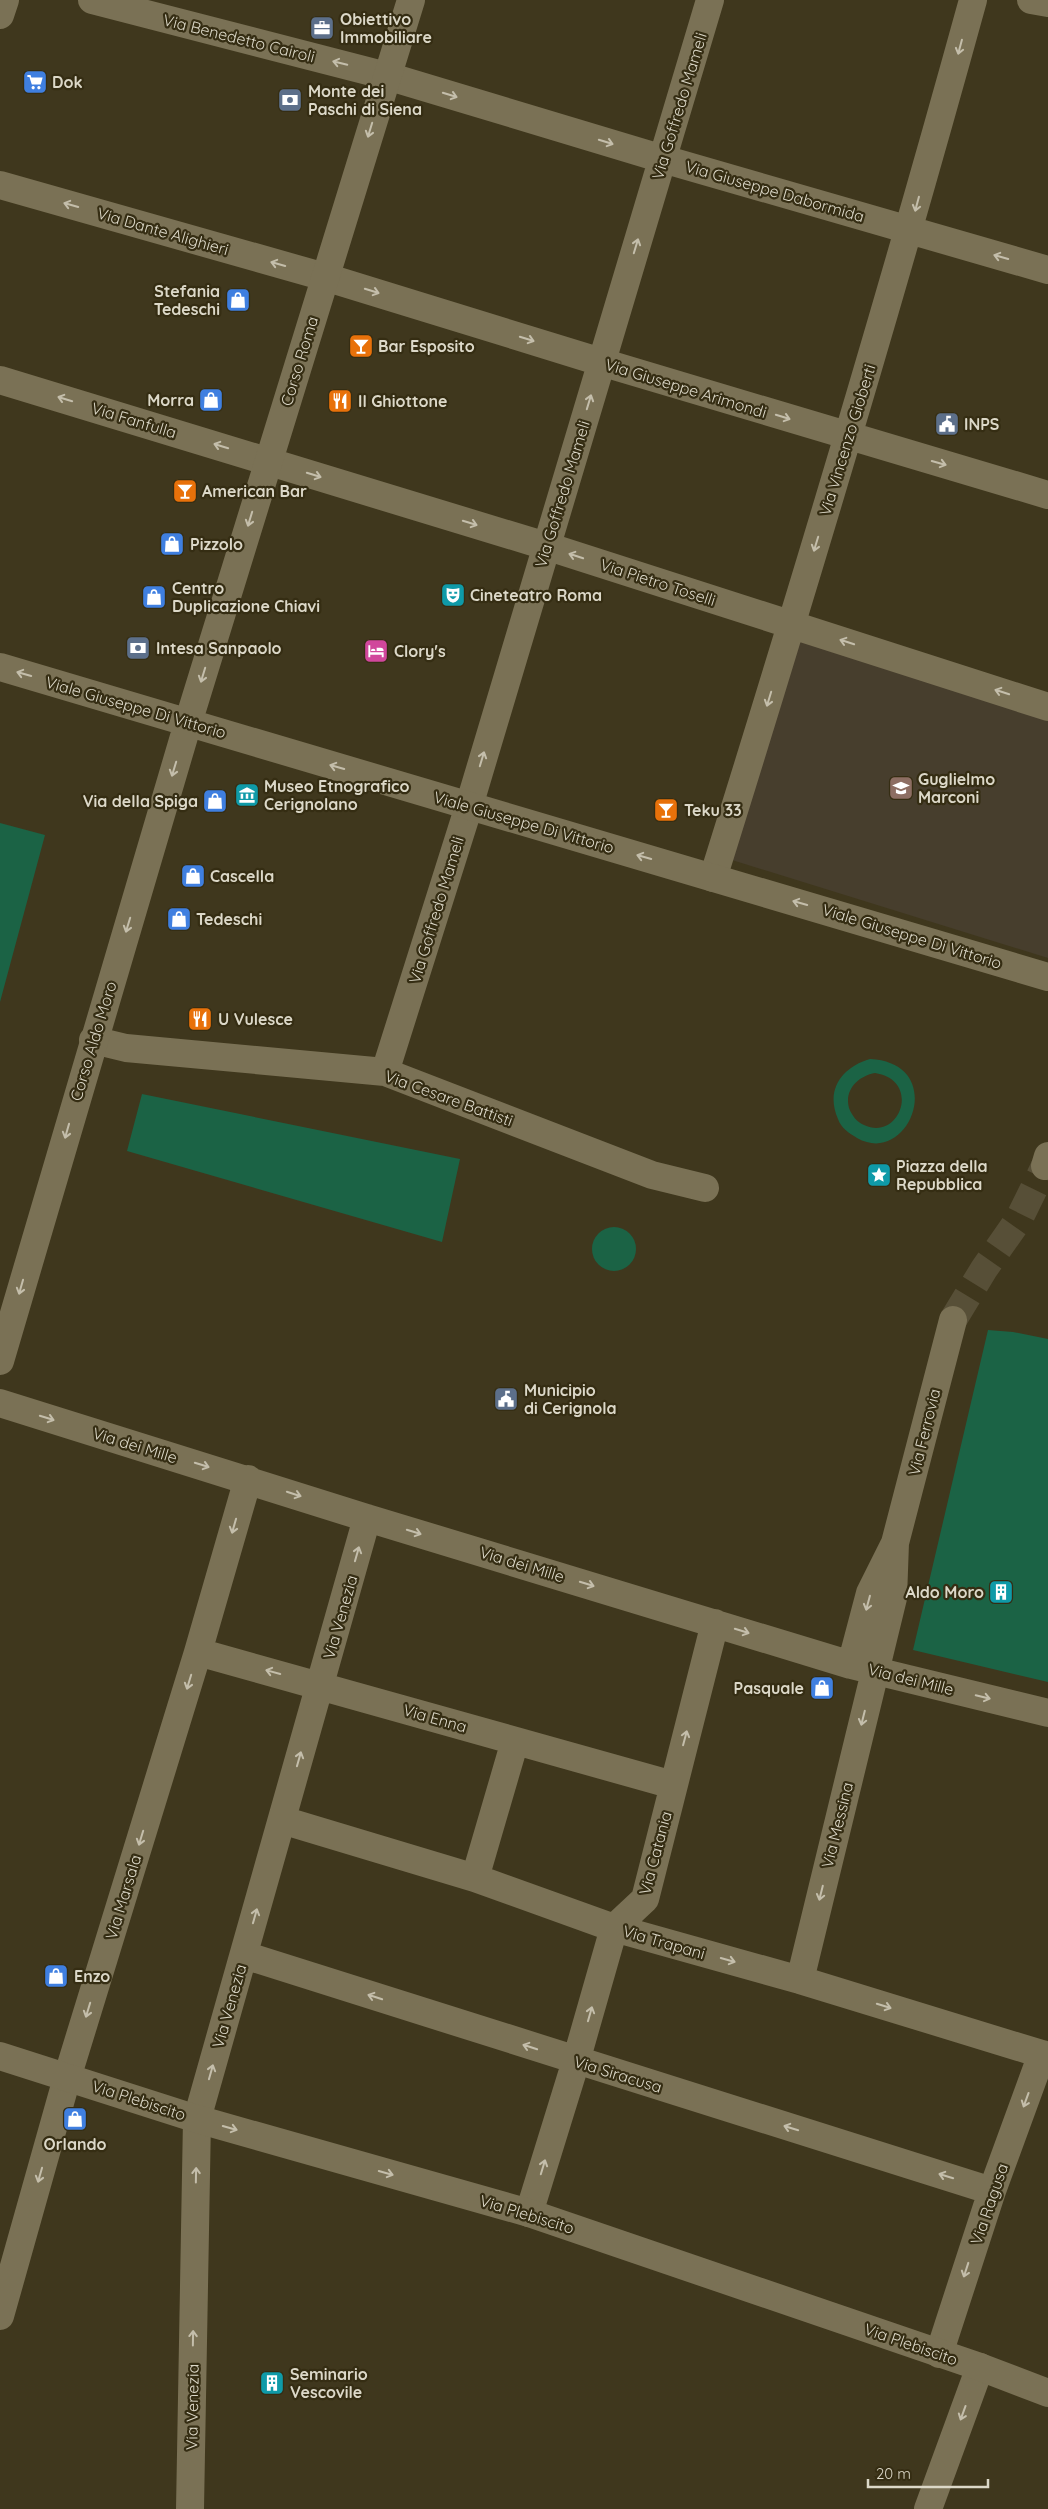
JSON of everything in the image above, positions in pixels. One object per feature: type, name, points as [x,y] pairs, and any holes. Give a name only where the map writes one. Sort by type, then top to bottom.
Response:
[{"type":"street","points":[[0,15],[4,0]]},
{"type":"street","name":"Via Benedetto Cairoli","points":[[92,0],[387,76]]},
{"type":"street","name":"Corso Roma","points":[[188,723],[411,0]]},
{"type":"street","name":"Via Goffredo Mameli","points":[[385,1072],[468,806],[710,0]]},
{"type":"street","name":"Via Vincenzo Gioberti","points":[[713,878],[848,437],[909,231],[973,0]]},
{"type":"street","points":[[1030,0],[1048,3]]},
{"type":"street","name":"Via Giuseppe Dabormida","points":[[387,76],[663,159],[1048,270]]},
{"type":"street","name":"Via Dante Alighieri","points":[[0,185],[325,277]]},
{"type":"street","name":"Via Giuseppe Arimondi","points":[[325,277],[848,437],[1048,495]]},
{"type":"street","name":"Via Fanfulla","points":[[0,380],[268,460]]},
{"type":"street","name":"Via Pietro Toselli","points":[[268,460],[792,624],[1048,708]]},
{"type":"street","name":"Viale Giuseppe Di Vittorio","points":[[0,667],[1048,977]]},
{"type":"street","name":"Corso Aldo Moro","points":[[0,1361],[188,723]]},
{"type":"street","name":"Via Cesare Battisti","points":[[94,1040],[126,1048],[385,1072],[652,1175],[706,1188]]},
{"type":"street","name":"Via Ferrovia","points":[[862,1668],[870,1593],[895,1543],[953,1320]]},
{"type":"street","name":"Via dei Mille","points":[[0,1403],[368,1518],[862,1668],[1048,1713]]},
{"type":"street","name":"Via Marsala","points":[[0,2316],[68,2078],[198,1652],[248,1480]]},
{"type":"street","name":"Via Venezia","points":[[190,2509],[197,2119],[368,1518]]},
{"type":"street","name":"Via Catania","points":[[614,1928],[645,1899],[715,1623]]},
{"type":"street","name":"Via Enna","points":[[198,1652],[673,1785]]},
{"type":"street","name":"Via Messina","points":[[800,1980],[862,1668]]},
{"type":"street","points":[[475,1878],[515,1741]]},
{"type":"street","name":"Via Trapani","points":[[282,1820],[475,1878],[614,1928],[800,1980],[1045,2055]]},
{"type":"street","points":[[529,2213],[576,2061],[614,1928]]},
{"type":"street","name":"Via Siracusa","points":[[244,1955],[992,2191]]},
{"type":"street","name":"Via Ragusa","points":[[939,2354],[992,2191],[1045,2055]]},
{"type":"street","name":"Via Plebiscito","points":[[0,2056],[197,2119],[529,2213],[1048,2392]]},
{"type":"street","points":[[928,2509],[980,2367]]},
{"type":"shaded area","name":"Guglielmo Marconi","points":[[801,635],[1048,716],[1048,958],[732,860]]},
{"type":"green space","points":[[0,823],[45,835],[0,1002]]},
{"type":"green space","points":[[870,1059],[894,1065],[909,1077],[915,1094],[913,1111],[905,1127],[892,1139],[876,1143],[857,1138],[839,1122],[834,1108],[835,1089],[844,1074],[860,1063]],"holes":[[[875,1073],[889,1078],[898,1086],[902,1097],[901,1108],[896,1118],[888,1125],[877,1128],[861,1124],[849,1108],[849,1095],[854,1085],[863,1077]]]},
{"type":"green space","points":[[142,1094],[460,1159],[442,1242],[127,1151]]},
{"type":"green space","points":[[610,1227],[618,1227],[630,1233],[636,1249],[630,1265],[618,1271],[610,1271],[598,1265],[592,1253],[592,1245],[598,1233]]},
{"type":"green space","points":[[988,1330],[1013,1332],[1048,1339],[1048,1682],[913,1650]]},
{"type":"tunnel","points":[[953,1320],[984,1269],[1019,1219],[1045,1166]]},
{"type":"place","name":"Obiettivo Immobiliare","points":[[322,28]]},
{"type":"place","name":"Dok","points":[[35,82]]},
{"type":"place","name":"Monte dei Paschi di Siena","points":[[290,100]]},
{"type":"place","name":"Stefania Tedeschi","points":[[238,300]]},
{"type":"place","name":"Bar Esposito","points":[[361,346]]},
{"type":"place","name":"Morra","points":[[211,400]]},
{"type":"place","name":"Il Ghiottone","points":[[340,401]]},
{"type":"place","name":"INPS","points":[[947,424]]},
{"type":"place","name":"American Bar","points":[[185,491]]},
{"type":"place","name":"Pizzolo","points":[[172,544]]},
{"type":"place","name":"Cineteatro Roma","points":[[453,595]]},
{"type":"place","name":"Centro Duplicazione Chiavi","points":[[154,597]]},
{"type":"place","name":"Intesa Sanpaolo","points":[[138,648]]},
{"type":"place","name":"Clory's","points":[[376,651]]},
{"type":"place","name":"Guglielmo Marconi","points":[[901,788]]},
{"type":"place","name":"Museo Etnografico Cerignolano","points":[[247,795]]},
{"type":"place","name":"Via della Spiga","points":[[215,801]]},
{"type":"place","name":"Teku 33","points":[[666,810]]},
{"type":"place","name":"Cascella","points":[[193,876]]},
{"type":"place","name":"Tedeschi","points":[[179,919]]},
{"type":"place","name":"U Vulesce","points":[[200,1019]]},
{"type":"place","name":"Piazza della Repubblica","points":[[879,1175]]},
{"type":"place","name":"Municipio di Cerignola","points":[[506,1399]]},
{"type":"place","name":"Aldo Moro","points":[[1001,1592]]},
{"type":"place","name":"Pasquale","points":[[822,1688]]},
{"type":"place","name":"Enzo","points":[[56,1976]]},
{"type":"place","name":"Orlando","points":[[75,2119]]},
{"type":"place","name":"Seminario Vescovile","points":[[272,2383]]}]
